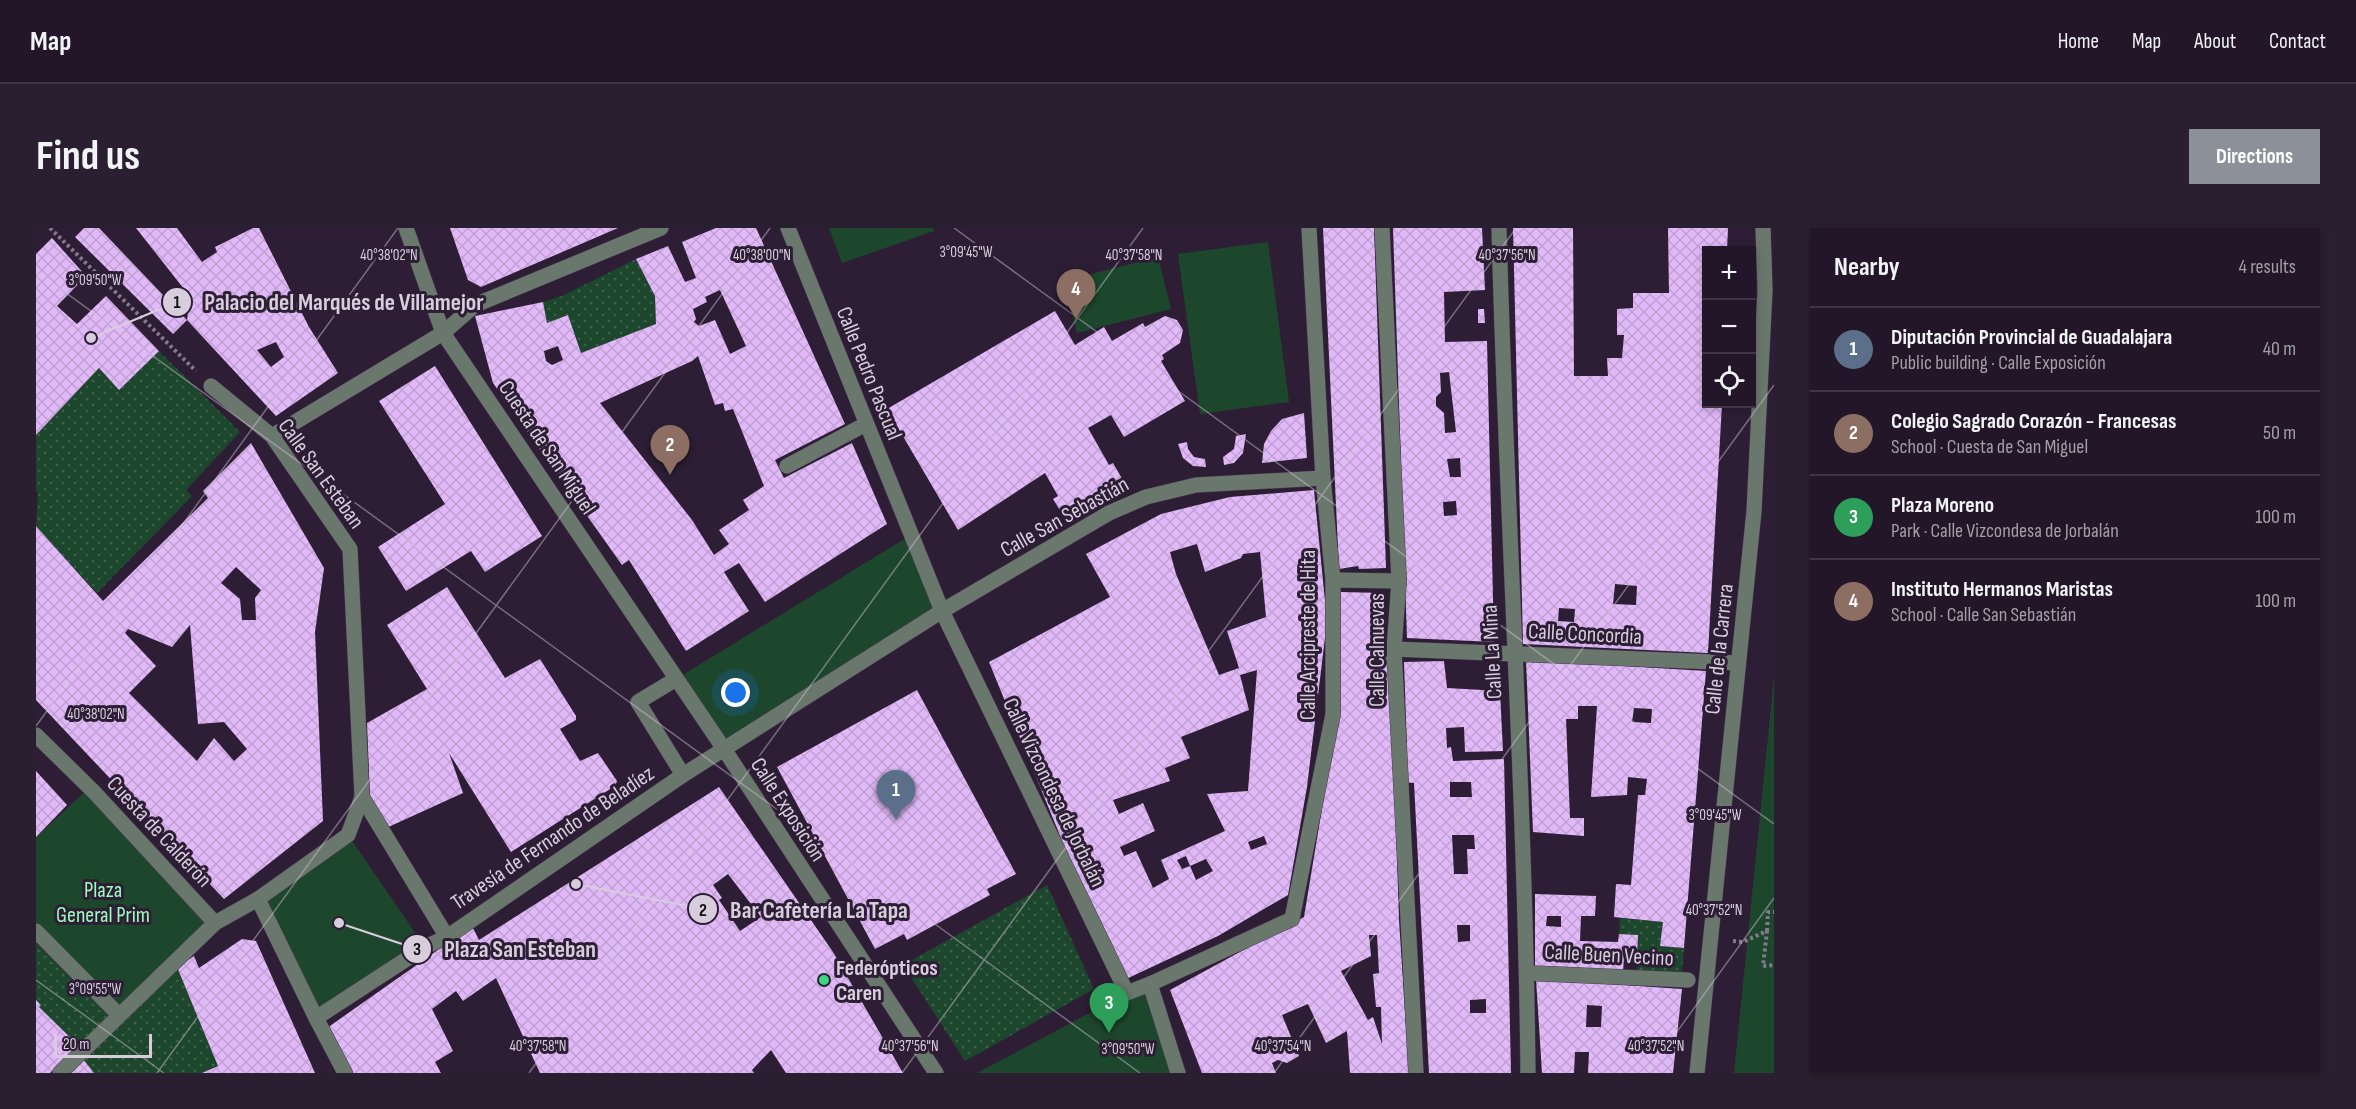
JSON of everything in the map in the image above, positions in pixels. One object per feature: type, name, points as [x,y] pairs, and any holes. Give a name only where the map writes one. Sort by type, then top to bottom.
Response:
[{"type":"street","name":"Cuesta de San Miguel","points":[[406,228],[443,333],[724,749]]},
{"type":"street","points":[[272,436],[443,333],[475,305],[658,228]]},
{"type":"street","name":"Calle Pedro Pascual","points":[[788,228],[942,611]]},
{"type":"street","name":"Calle Arcipreste de Hita","points":[[1150,984],[1292,919],[1333,714],[1333,580],[1323,478],[1309,228]]},
{"type":"street","name":"Calle Calnuevas","points":[[1382,228],[1399,580],[1394,649],[1416,1073]]},
{"type":"street","name":"Calle La Mina","points":[[1499,228],[1527,973],[1528,1073]]},
{"type":"street","name":"Calle de la Carrera","points":[[1697,1073],[1754,511],[1770,291],[1764,228]]},
{"type":"street","name":"Calle San Esteban","points":[[211,386],[272,436],[350,549],[362,797]]},
{"type":"street","points":[[787,466],[866,424]]},
{"type":"street","name":"Calle San Sebastián","points":[[724,749],[942,611],[1109,513],[1146,496],[1196,485],[1323,478]]},
{"type":"street","points":[[1333,580],[1399,580]]},
{"type":"street","name":"Calle Vizcondesa de Jorbalán","points":[[942,611],[1127,993],[1150,984]]},
{"type":"street","name":"Calle Concordia","points":[[1394,649],[1514,652],[1738,663]]},
{"type":"street","points":[[676,679],[638,702],[683,775]]},
{"type":"street","name":"Cuesta de Calderón","points":[[36,735],[94,792],[215,923]]},
{"type":"street","name":"Travesía de Fernando de Beladíez","points":[[316,1018],[425,947],[447,937],[724,749]]},
{"type":"street","name":"Calle Exposición","points":[[724,749],[936,1073]]},
{"type":"street","points":[[60,1073],[215,923],[258,900],[348,835],[362,797]]},
{"type":"street","points":[[362,797],[447,937]]},
{"type":"street","points":[[258,900],[345,1073]]},
{"type":"street","points":[[36,931],[119,1015]]},
{"type":"street","name":"Calle Buen Vecino","points":[[1527,973],[1688,980]]},
{"type":"street","points":[[1150,984],[1178,1073]]},
{"type":"path","points":[[50,228],[211,386]]},
{"type":"path","points":[[1774,912],[1768,912],[1764,966],[1774,965]]},
{"type":"path","points":[[1743,942],[1767,931]]},
{"type":"green space","points":[[829,228],[933,228],[934,231],[842,263]]},
{"type":"green space","points":[[1268,242],[1289,402],[1200,414],[1178,254]]},
{"type":"green space","points":[[1158,257],[1171,309],[1077,333],[1064,281]]},
{"type":"green space","points":[[636,259],[655,296],[656,324],[581,353],[568,315],[547,323],[543,302],[562,296]]},
{"type":"green space","points":[[159,351],[240,432],[186,490],[192,496],[97,593],[36,526],[38,494],[36,491],[36,435],[99,368],[119,390]]},
{"type":"green space","points":[[911,535],[942,611],[724,749],[676,679]]},
{"type":"green space","points":[[1774,677],[1774,1073],[1734,1073]]},
{"type":"green space","name":"Plaza General Prim","points":[[89,788],[215,923],[119,1015],[36,932],[36,837]]},
{"type":"green space","points":[[348,835],[425,947],[316,1018],[258,899]]},
{"type":"green space","points":[[1047,885],[1094,989],[965,1061],[903,965]]},
{"type":"green space","points":[[1620,918],[1663,922],[1660,946],[1684,948],[1682,975],[1637,973],[1638,935],[1619,934]]},
{"type":"green space","points":[[36,943],[110,1017],[79,1046],[39,1007],[41,1005],[36,1000]]},
{"type":"green space","points":[[177,967],[218,1066],[202,1073],[94,1073],[83,1059]]},
{"type":"green space","points":[[1150,984],[1178,1073],[977,1073],[1127,993]]},
{"type":"building","points":[[84,228],[99,228],[187,320],[173,334],[75,237]]},
{"type":"building","points":[[136,228],[177,228],[202,262],[217,252],[215,247],[253,228],[259,228],[309,327],[338,373],[276,416],[187,320],[189,302],[184,289]],"holes":[[[276,342],[284,357],[271,367],[257,350]]]},
{"type":"building","points":[[450,228],[618,228],[481,287],[468,280]]},
{"type":"building","points":[[716,228],[756,228],[845,424],[775,460],[784,478],[852,443],[887,524],[765,602],[739,563],[724,572],[749,611],[686,651],[629,560],[622,565],[493,383],[475,316],[543,302],[547,323],[568,315],[581,353],[656,324],[655,296],[636,259],[668,246],[685,282],[696,278],[682,242]],"holes":[[[720,290],[746,346],[730,354],[715,320],[699,326],[694,322],[696,319],[693,309],[707,302],[705,297]],[[558,346],[563,360],[552,365],[546,361],[544,351]],[[698,356],[715,405],[723,403],[725,411],[733,409],[764,486],[743,500],[749,510],[719,530],[729,544],[714,555],[692,520],[600,403],[692,361]]]},
{"type":"building","points":[[1323,228],[1374,228],[1386,568],[1359,569],[1358,566],[1339,569]]},
{"type":"building","points":[[1393,228],[1482,228],[1485,290],[1444,292],[1445,342],[1487,341],[1494,642],[1407,638]],"holes":[[[1449,372],[1456,432],[1445,433],[1444,413],[1436,406],[1436,397],[1441,392],[1440,373]],[[1460,458],[1461,477],[1450,477],[1447,459]],[[1456,501],[1457,515],[1444,516],[1443,502]]]},
{"type":"building","points":[[1513,228],[1573,228],[1574,376],[1608,376],[1607,358],[1622,358],[1624,335],[1617,335],[1617,309],[1633,308],[1633,293],[1669,293],[1668,228],[1728,228],[1727,246],[1702,246],[1702,408],[1722,408],[1708,653],[1523,644]],"holes":[[[1615,584],[1637,586],[1636,605],[1613,604]],[[1559,608],[1575,609],[1574,622],[1558,621]]]},
{"type":"building","points":[[52,238],[86,276],[57,306],[77,324],[106,296],[159,351],[119,390],[99,368],[36,435],[36,254]]},
{"type":"building","points":[[1478,309],[1484,309],[1485,323],[1478,323]]},
{"type":"building","points":[[1055,311],[1075,345],[1104,327],[1112,341],[1143,323],[1145,327],[1165,316],[1177,320],[1183,330],[1180,343],[1162,355],[1164,359],[1161,361],[1185,401],[1124,437],[1111,415],[1088,428],[1109,465],[1113,463],[1124,482],[1064,517],[1053,499],[1058,496],[1045,473],[958,530],[887,409]]},
{"type":"building","points":[[435,366],[542,536],[485,572],[471,551],[406,591],[378,547],[445,504],[379,401]]},
{"type":"building","points":[[1304,413],[1307,458],[1262,463],[1264,444],[1271,431],[1282,419]]},
{"type":"building","points":[[1246,434],[1243,453],[1234,463],[1224,465],[1223,457],[1234,449],[1236,436]]},
{"type":"building","points":[[1187,442],[1188,449],[1194,457],[1205,459],[1206,467],[1193,466],[1183,458],[1178,444]]},
{"type":"building","points":[[251,443],[324,568],[315,632],[323,821],[224,899],[36,700],[36,526],[103,601],[208,498],[203,491]],"holes":[[[236,567],[261,590],[255,598],[256,620],[242,620],[240,599],[221,583]],[[190,625],[198,724],[224,722],[247,749],[234,761],[214,738],[197,761],[129,693],[156,666],[125,633],[128,629],[172,647]]]},
{"type":"building","points":[[1314,490],[1327,621],[1307,787],[1288,895],[1218,936],[1124,980],[1061,838],[989,662],[1110,597],[1086,554],[1161,514],[1230,497]],"holes":[[[1197,544],[1205,572],[1241,558],[1243,554],[1260,552],[1266,617],[1227,631],[1239,668],[1219,675],[1176,574],[1170,552]],[[1257,670],[1248,791],[1207,794],[1225,831],[1161,860],[1169,879],[1153,888],[1136,851],[1124,856],[1120,847],[1155,831],[1143,803],[1119,814],[1113,800],[1170,781],[1165,768],[1190,758],[1181,737],[1249,710],[1240,675]],[[1264,836],[1267,844],[1251,850],[1248,842]],[[1186,856],[1190,866],[1182,869],[1177,860]],[[1206,859],[1213,871],[1196,880],[1190,866]]]},
{"type":"building","points":[[447,587],[505,678],[540,659],[576,716],[576,720],[560,729],[580,761],[598,753],[617,781],[615,786],[511,852],[449,753],[463,793],[384,829],[370,799],[367,723],[427,689],[387,625]]},
{"type":"building","points":[[1340,592],[1383,593],[1393,729],[1399,920],[1409,1073],[1350,1073],[1347,1031],[1326,1043],[1308,1004],[1282,1015],[1299,1056],[1287,1063],[1278,1060],[1272,1063],[1276,1073],[1202,1073],[1170,990],[1304,917],[1335,730]],"holes":[[[1369,935],[1377,935],[1379,973],[1373,974],[1376,1007],[1381,1007],[1382,1044],[1373,1017],[1368,1020],[1341,971],[1371,956]]]},
{"type":"building","points":[[1526,660],[1706,671],[1684,948],[1660,946],[1663,922],[1614,917],[1616,884],[1631,885],[1638,795],[1645,795],[1647,779],[1628,777],[1627,795],[1591,797],[1597,706],[1578,706],[1578,719],[1566,719],[1570,818],[1584,818],[1584,836],[1533,832]],"holes":[[[1634,708],[1652,709],[1651,723],[1632,722]]]},
{"type":"building","points":[[1444,661],[1447,688],[1500,691],[1503,751],[1465,752],[1464,727],[1446,728],[1447,748],[1451,747],[1453,761],[1504,759],[1511,1073],[1429,1073],[1414,783],[1403,782],[1407,749],[1404,662]],"holes":[[[1450,782],[1471,782],[1472,797],[1450,797]],[[1452,835],[1474,835],[1475,849],[1467,849],[1468,874],[1454,874]],[[1457,925],[1470,925],[1470,941],[1458,942]],[[1486,999],[1486,1013],[1470,1013],[1470,1000]]]},
{"type":"building","points":[[917,690],[1016,874],[987,889],[990,895],[907,940],[904,934],[875,949],[777,767]]},
{"type":"building","points":[[36,771],[67,805],[36,837]]},
{"type":"building","points":[[719,787],[833,952],[903,1073],[786,1073],[771,1050],[752,1070],[754,1073],[540,1073],[496,978],[463,1001],[456,991],[432,1009],[453,1051],[435,1062],[441,1073],[352,1073],[327,1028],[472,926],[479,940]],"holes":[[[728,874],[761,917],[740,931],[719,900],[722,898],[713,885]]]},
{"type":"building","points":[[1535,894],[1596,896],[1595,916],[1581,916],[1580,941],[1618,942],[1619,934],[1638,935],[1637,959],[1624,958],[1623,972],[1535,967]],"holes":[[[1547,916],[1561,916],[1561,927],[1546,926]]]},
{"type":"building","points":[[242,939],[256,941],[315,1073],[202,1073],[218,1066],[177,967],[194,956],[199,968]]},
{"type":"building","points":[[1536,979],[1682,989],[1673,1073],[1588,1073],[1589,1052],[1575,1052],[1574,1073],[1542,1073]],"holes":[[[1587,1005],[1602,1006],[1601,1027],[1586,1027]]]},
{"type":"building","points":[[36,1000],[41,1005],[39,1007],[79,1046],[50,1073],[36,1073]]},
{"type":"building","points":[[83,1059],[94,1073],[67,1073]]},
{"type":"place","name":"Instituto Hermanos Maristas","points":[[1076,319]]},
{"type":"place","name":"Palacio del Marqués de Villamejor","points":[[91,338]]},
{"type":"place","name":"Colegio Sagrado Corazón - Francesas","points":[[670,475]]},
{"type":"place","name":"Diputación Provincial de Guadalajara","points":[[896,820]]},
{"type":"place","name":"Bar Cafetería La Tapa","points":[[576,884]]},
{"type":"place","name":"Plaza San Esteban","points":[[339,923]]},
{"type":"place","name":"Federópticos Caren","points":[[824,980]]},
{"type":"place","name":"Plaza Moreno","points":[[1109,1033]]}]
